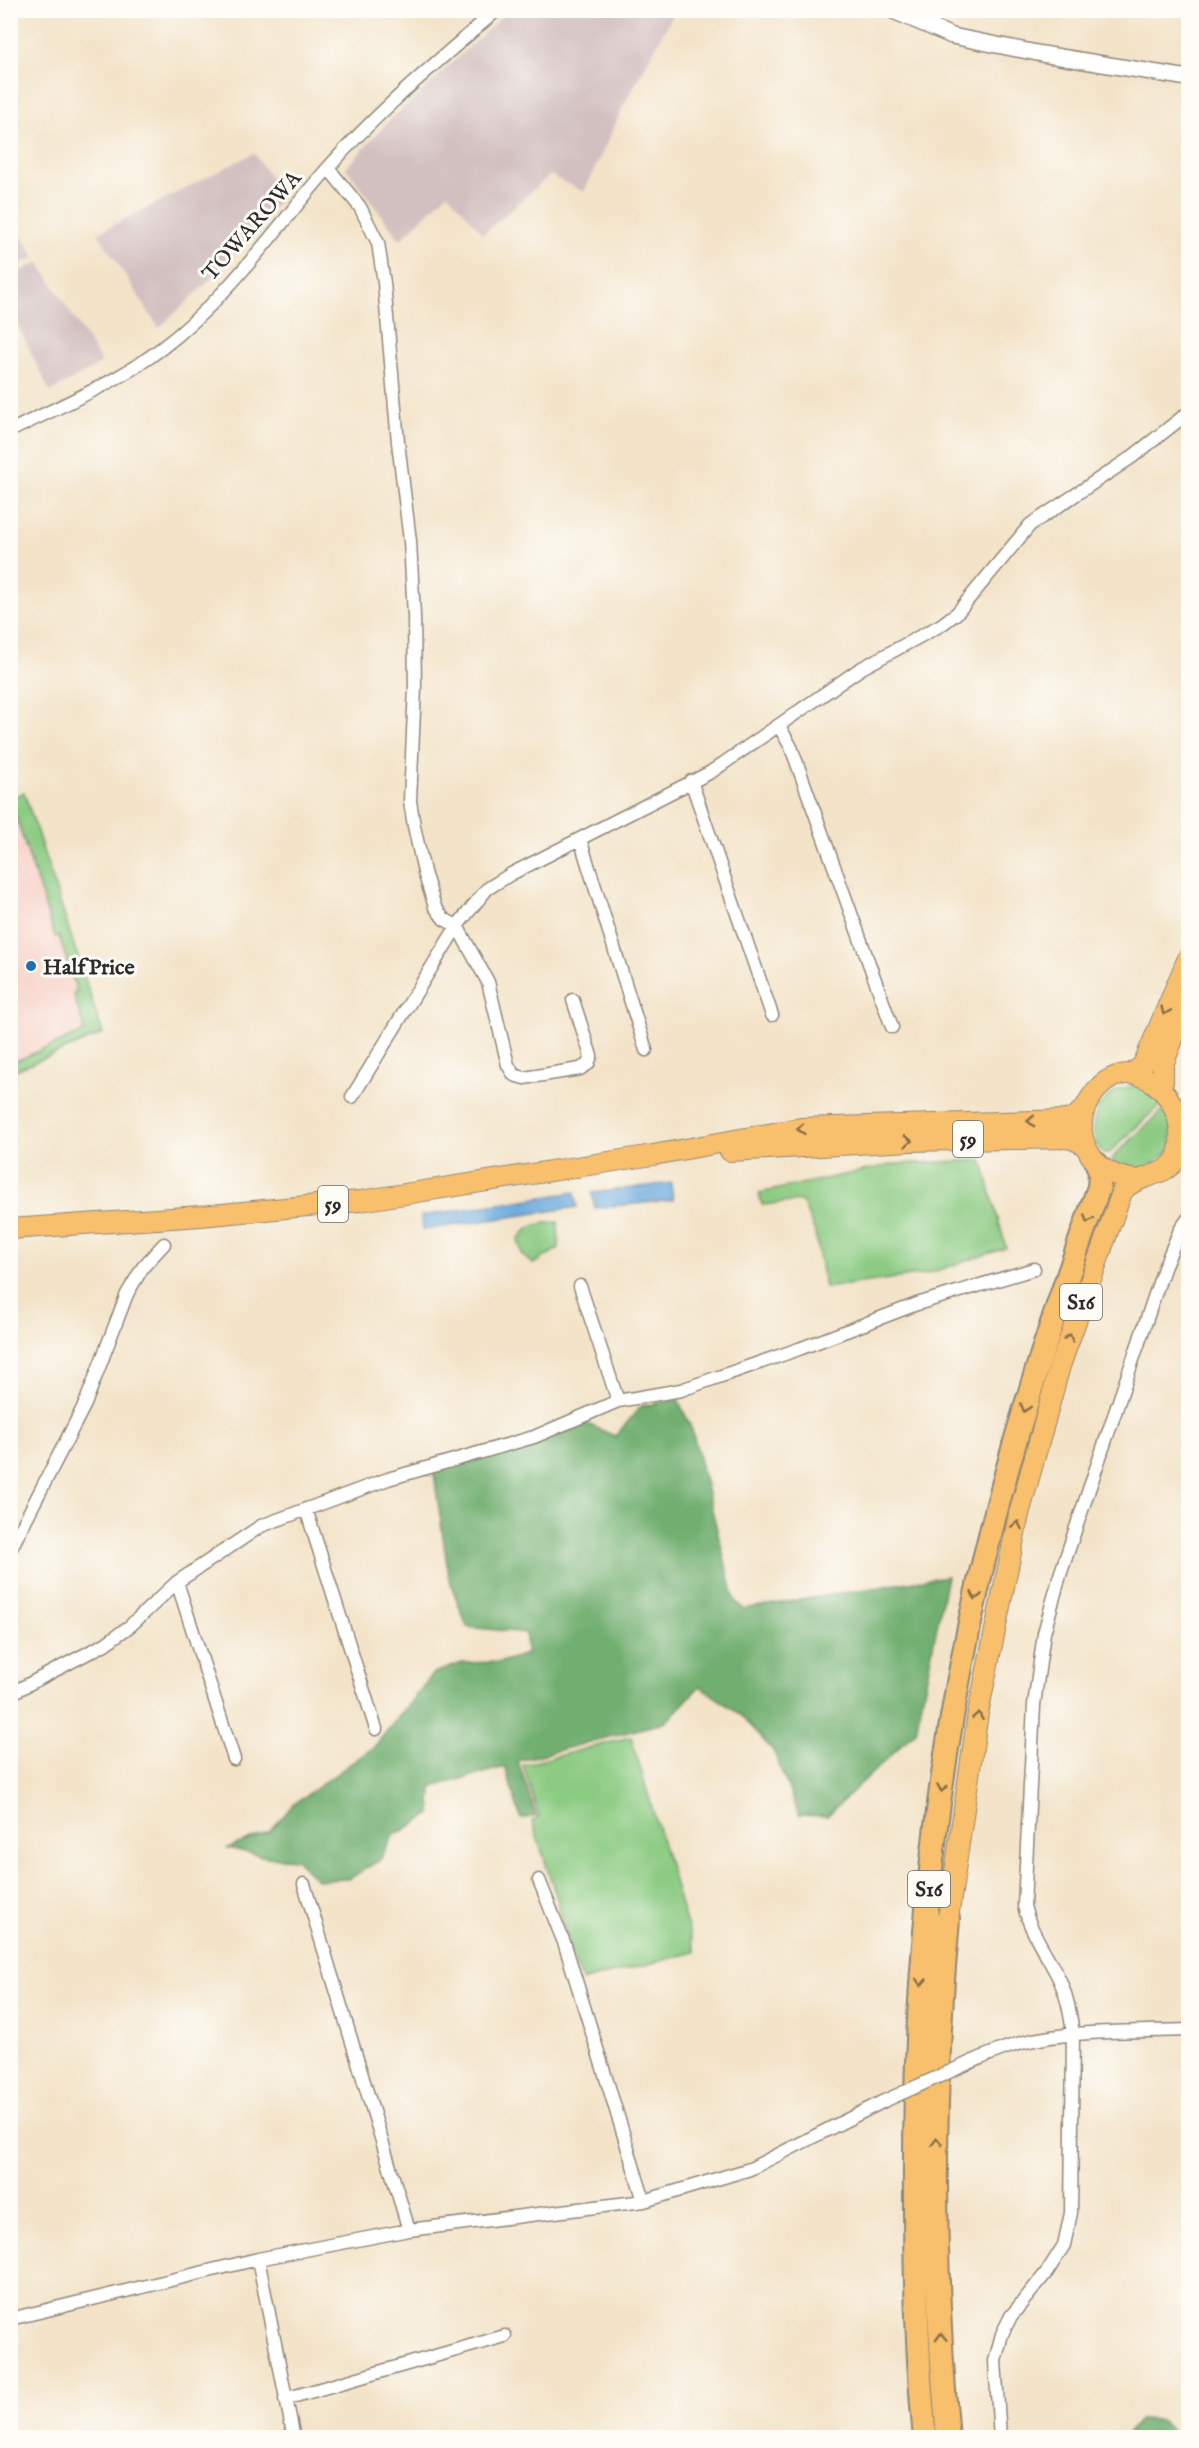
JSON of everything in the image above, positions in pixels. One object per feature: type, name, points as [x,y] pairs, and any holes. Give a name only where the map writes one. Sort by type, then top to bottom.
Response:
[{"type":"highway","name":"S16","points":[[925,2438],[915,2281],[917,2036],[926,1913],[938,1813],[963,1662],[997,1506],[1042,1352],[1099,1187],[1100,1172],[1091,1154]]},
{"type":"highway","name":"S16","points":[[948,1919],[938,2049],[937,2167],[938,2281],[948,2438]]},
{"type":"main road","points":[[1131,1074],[1143,1065],[1188,958]]},
{"type":"main road","points":[[1163,1082],[1163,1065],[1188,1000]]},
{"type":"main road","points":[[1131,1074],[1153,1077],[1163,1082],[1177,1094],[1188,1120],[1188,1135],[1180,1155],[1166,1171],[1153,1177],[1139,1180],[1125,1179],[1111,1174],[1091,1154],[1082,1120],[1092,1095],[1116,1077],[1131,1074]]},
{"type":"main road","name":"59","points":[[10,1229],[201,1216],[360,1201],[653,1155],[801,1128],[1066,1120],[1074,1118],[1085,1108]]},
{"type":"main road","name":"59","points":[[653,1155],[954,1139],[1070,1138],[1091,1154]]},
{"type":"main road","name":"S16","points":[[948,1919],[980,1702],[1019,1514],[1040,1434],[1079,1308],[1119,1198],[1126,1187],[1139,1180]]},
{"type":"street","name":"TOWAROWA","points":[[10,431],[124,374],[161,350],[190,325],[231,283],[328,168],[403,90],[497,10]]},
{"type":"street","points":[[891,10],[952,36],[1042,54],[1188,78]]},
{"type":"street","points":[[328,168],[360,207],[378,243],[392,358],[413,595],[415,668],[410,801],[424,872],[435,906],[444,919],[457,926],[488,982],[508,1065],[514,1075],[524,1078],[580,1069],[588,1064],[591,1056],[573,1000]]},
{"type":"street","points":[[352,1096],[457,926],[487,889],[711,772],[860,669],[941,625],[957,613],[1030,525],[1132,457],[1188,413]]},
{"type":"street","points":[[779,726],[791,747],[892,1027]]},
{"type":"street","points":[[691,782],[772,1015]]},
{"type":"street","points":[[580,839],[646,1050]]},
{"type":"street","points":[[1000,2438],[996,2361],[1002,2334],[1011,2316],[1047,2272],[1064,2245],[1071,2213],[1073,2034],[1071,2017],[1060,1982],[1034,1935],[1024,1906],[1034,1705],[1039,1659],[1050,1607],[1060,1575],[1164,1268],[1179,1230],[1188,1219]]},
{"type":"street","points":[[10,1550],[86,1404],[127,1294],[143,1267],[164,1245]]},
{"type":"street","points":[[10,1694],[105,1644],[130,1626],[177,1582],[261,1526],[388,1479],[534,1437],[618,1401],[681,1390],[800,1349],[917,1304],[1034,1269]]},
{"type":"street","points":[[580,1286],[618,1401]]},
{"type":"street","points":[[306,1509],[376,1729]]},
{"type":"street","points":[[177,1582],[234,1759]]},
{"type":"street","points":[[538,1880],[565,1945],[644,2201]]},
{"type":"street","points":[[304,1884],[409,2230]]},
{"type":"street","points":[[10,2319],[258,2259],[409,2230],[644,2201],[750,2169],[882,2102],[1002,2049],[1038,2039],[1073,2034],[1188,2030]]},
{"type":"street","points":[[258,2259],[294,2438]]},
{"type":"street","points":[[285,2399],[505,2336]]},
{"type":"shaded area","points":[[509,10],[675,11],[625,103],[584,192],[550,175],[483,234],[448,193],[400,240],[346,168],[386,124]]},
{"type":"shaded area","points":[[254,153],[283,196],[208,282],[159,328],[98,233]]},
{"type":"shaded area","points":[[10,220],[35,257],[11,268],[10,268]]},
{"type":"shaded area","points":[[39,262],[102,363],[50,392],[11,311],[11,276]]},
{"type":"shaded area","points":[[24,792],[103,1034],[11,1072],[10,798]]},
{"type":"green space","points":[[24,792],[103,1034],[11,1072],[11,1063],[85,1031],[73,993],[77,992],[59,936],[55,937],[16,817],[11,819],[11,798]]},
{"type":"green space","points":[[1134,1086],[1145,1087],[1162,1103],[1109,1153],[1103,1154],[1094,1132],[1097,1111],[1111,1094]]},
{"type":"green space","points":[[1165,1108],[1173,1110],[1170,1149],[1151,1165],[1142,1168],[1134,1170],[1118,1166],[1112,1160],[1114,1156]]},
{"type":"green space","points":[[982,1160],[1006,1248],[926,1274],[825,1288],[815,1232],[802,1201],[762,1205],[759,1193],[895,1164]]},
{"type":"green space","points":[[558,1222],[559,1248],[533,1264],[523,1256],[518,1240],[535,1225]]},
{"type":"green space","points":[[678,1399],[692,1430],[735,1601],[743,1609],[947,1576],[916,1731],[827,1816],[799,1815],[774,1752],[742,1716],[700,1686],[666,1722],[518,1761],[536,1816],[521,1819],[505,1767],[432,1787],[431,1814],[393,1836],[380,1860],[349,1879],[317,1880],[296,1859],[266,1857],[228,1848],[269,1832],[294,1804],[374,1747],[434,1673],[462,1663],[501,1662],[526,1654],[526,1633],[467,1627],[449,1579],[433,1467],[585,1423],[615,1436],[642,1406]]},
{"type":"green space","points":[[631,1737],[695,1952],[583,1981],[572,1957],[557,1898],[532,1821],[539,1817],[523,1765]]},
{"type":"green space","points":[[1140,2419],[1160,2420],[1176,2437],[1124,2437]]},
{"type":"water","points":[[671,1183],[673,1200],[595,1208],[592,1193]]},
{"type":"water","points":[[575,1192],[577,1207],[423,1230],[421,1216]]},
{"type":"place","name":"HalfPrice","points":[[31,966]]}]
